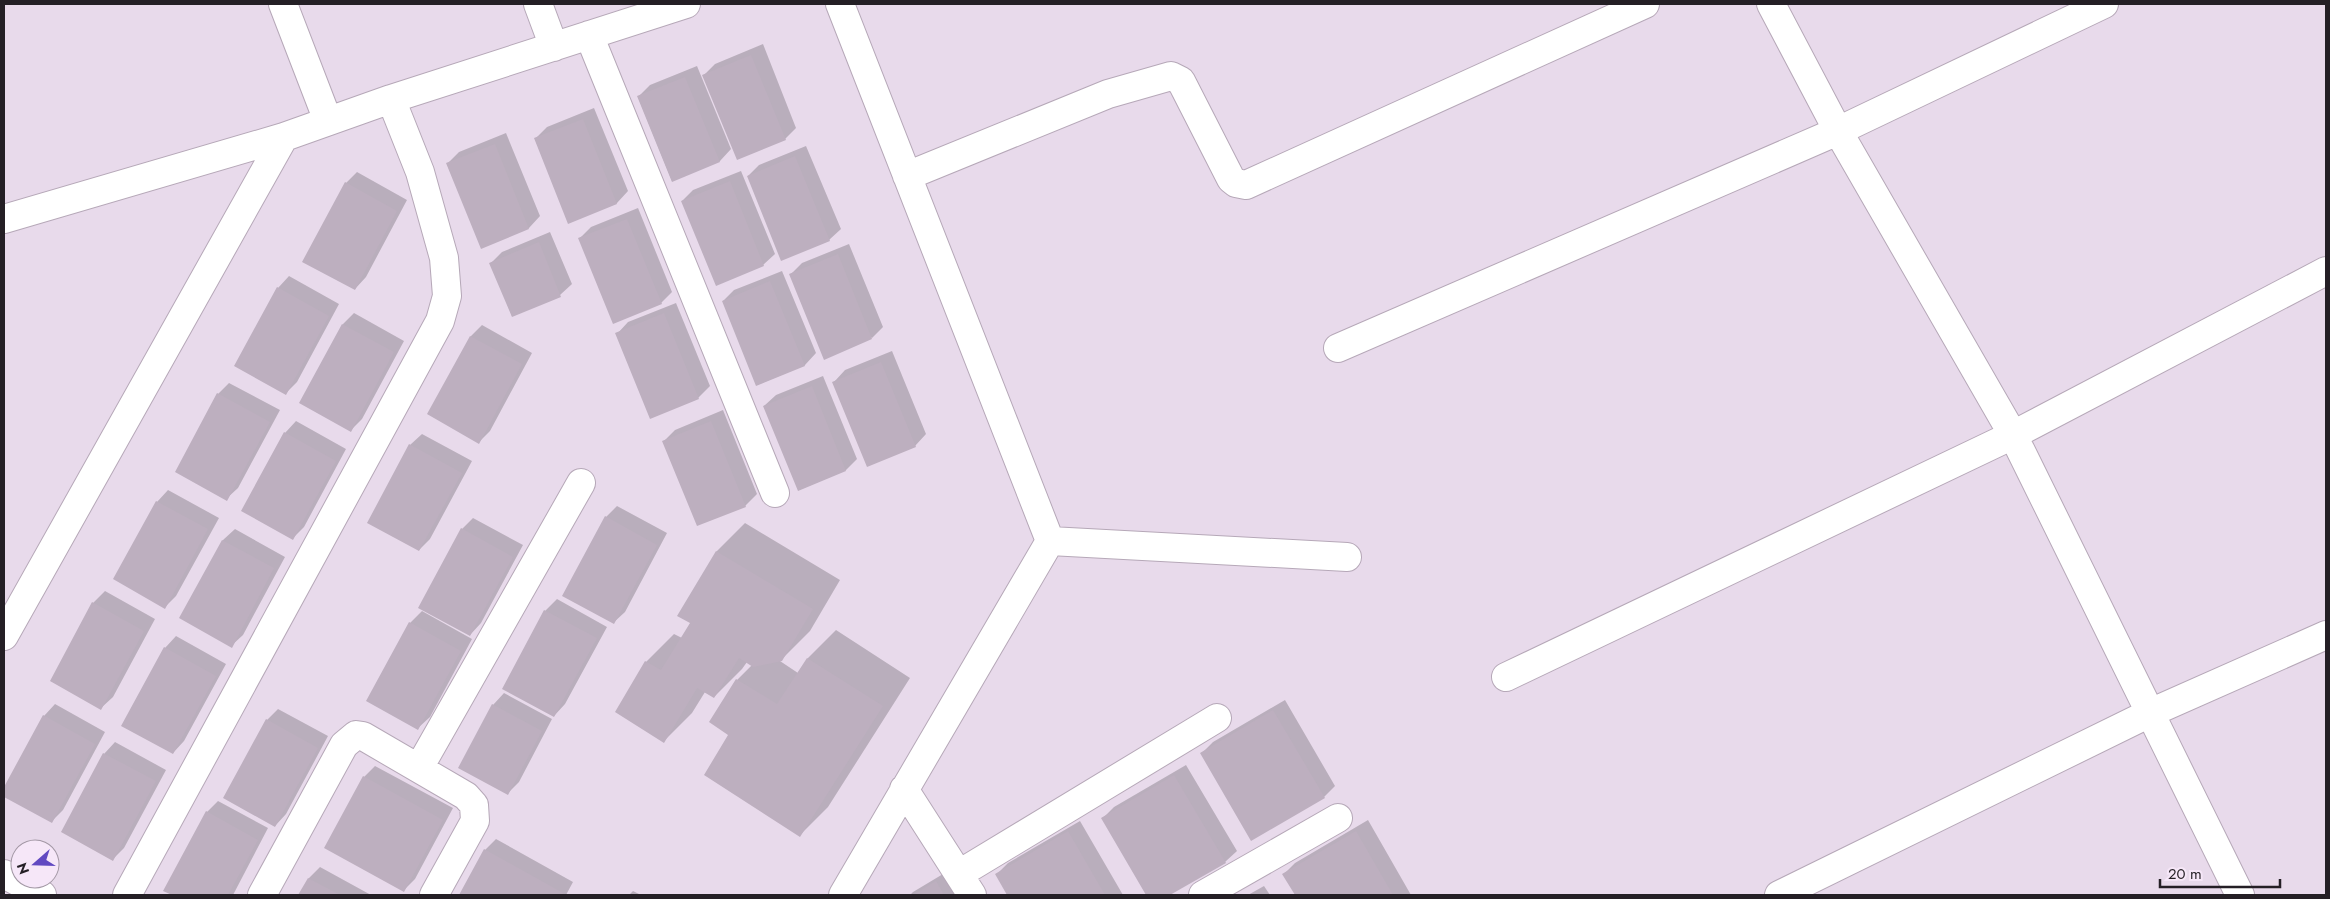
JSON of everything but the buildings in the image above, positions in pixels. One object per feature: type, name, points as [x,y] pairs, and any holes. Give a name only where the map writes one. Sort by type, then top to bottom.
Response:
[{"type":"street","points":[[284,4],[328,121]]},
{"type":"street","points":[[538,4],[554,47]]},
{"type":"street","points":[[4,218],[284,137],[391,99],[686,4]]},
{"type":"street","points":[[840,4],[1050,541]]},
{"type":"street","points":[[907,176],[1108,94],[1171,76],[1181,80],[1231,179],[1236,183],[1246,185],[1646,4]]},
{"type":"street","points":[[1771,4],[1838,131],[2013,435],[2240,895]]},
{"type":"street","points":[[1338,348],[1838,131],[2104,4]]},
{"type":"street","points":[[588,35],[775,493]]},
{"type":"street","points":[[127,895],[440,320],[447,296],[444,258],[420,172],[391,99]]},
{"type":"street","points":[[4,636],[284,137]]},
{"type":"street","points":[[1506,676],[2013,435],[2326,271]]},
{"type":"street","points":[[419,768],[581,483]]},
{"type":"street","points":[[1050,541],[1347,557]]},
{"type":"street","points":[[843,895],[1050,541]]},
{"type":"street","points":[[1780,895],[2150,713],[2326,636]]},
{"type":"street","points":[[904,789],[966,884],[1217,718]]},
{"type":"street","points":[[262,895],[348,740],[356,735],[364,736],[419,768],[466,796],[474,805],[476,812],[475,821],[434,895]]},
{"type":"street","points":[[1203,895],[1338,818]]},
{"type":"street","points":[[4,874],[42,895]]}]
